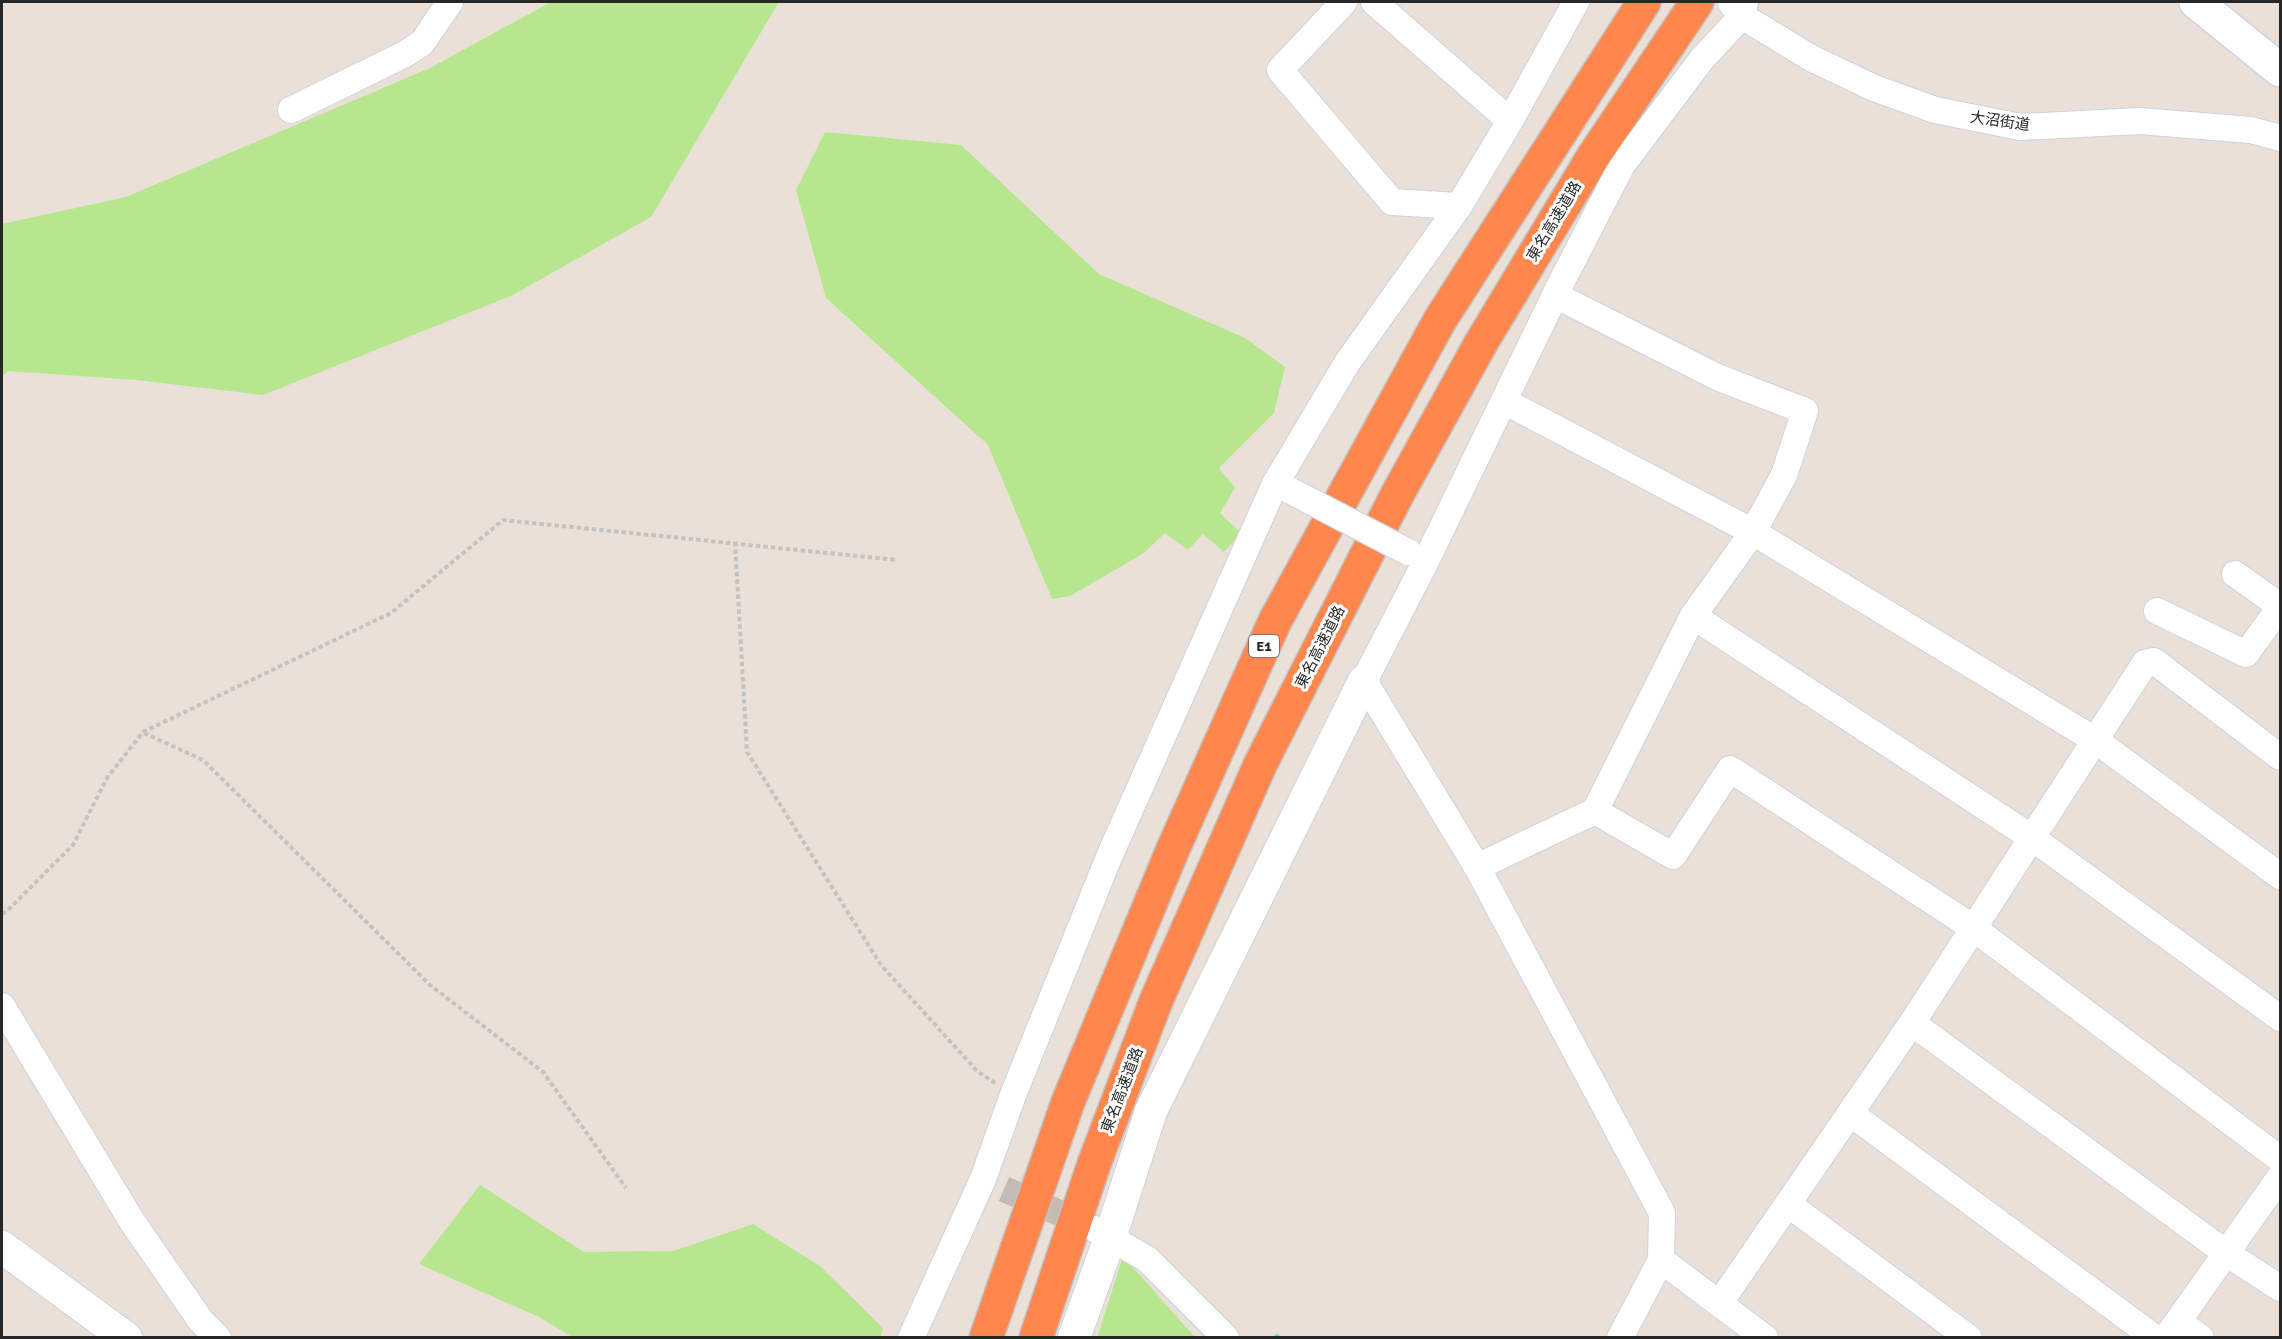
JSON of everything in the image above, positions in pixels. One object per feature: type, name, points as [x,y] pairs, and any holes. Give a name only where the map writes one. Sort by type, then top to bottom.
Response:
[{"type":"highway","name":"E1","points":[[986,1338],[1068,1102],[1173,849],[1275,621],[1440,321],[1643,2]]},
{"type":"highway","name":"東名高速道路","points":[[1036,1338],[1094,1164],[1156,1001],[1260,765],[1397,495],[1481,343],[1593,157],[1676,30],[1697,2]]},
{"type":"main road","points":[[2196,2],[2280,70]]},
{"type":"street","points":[[291,110],[414,48],[429,34],[450,2]]},
{"type":"street","points":[[1344,2],[1280,70],[1392,202],[1459,206]]},
{"type":"street","points":[[1374,2],[1510,121]]},
{"type":"street","points":[[911,1338],[994,1184],[1013,1095],[1109,857],[1283,487],[1347,363],[1459,206],[1510,121],[1576,2]]},
{"type":"street","points":[[1074,1338],[1102,1233],[1151,1111],[1364,681],[1416,557],[1504,401],[1622,165],[1739,6]]},
{"type":"street","name":"大沼街道","points":[[1739,6],[1811,58],[1874,88],[1935,110],[2020,127],[2140,121],[2251,130],[2280,138]]},
{"type":"street","points":[[1478,867],[1595,812],[1693,616],[1754,532],[1784,475],[1805,411],[1717,378],[1555,295]]},
{"type":"street","points":[[1504,401],[1754,532],[2095,740],[2280,876]]},
{"type":"street","points":[[1283,487],[1416,557]]},
{"type":"street","points":[[2157,612],[2246,654],[2273,631],[2280,607],[2235,574]]},
{"type":"street","points":[[1693,616],[2031,837],[2280,1018]]},
{"type":"street","points":[[1719,1304],[1912,1023],[2145,663],[2154,661],[2280,757]]},
{"type":"street","points":[[1364,681],[1478,867],[1662,1213],[1661,1260],[1620,1338]]},
{"type":"street","points":[[1595,812],[1673,856],[1730,769],[1972,927],[2280,1159]]},
{"type":"street","points":[[2,1006],[133,1222],[201,1321],[218,1338]]},
{"type":"street","points":[[1912,1023],[2226,1253],[2280,1288]]},
{"type":"street","points":[[1850,1113],[2155,1338]]},
{"type":"street","points":[[2201,1338],[2172,1329],[2280,1177]]},
{"type":"street","points":[[1788,1204],[1969,1338]]},
{"type":"street","points":[[1102,1233],[1147,1259],[1226,1338]]},
{"type":"street","points":[[2,1247],[126,1338]]},
{"type":"street","points":[[1661,1260],[1765,1338]]},
{"type":"path","points":[[2,914],[73,845],[107,778],[143,732],[391,613],[503,520],[897,560]]},
{"type":"path","points":[[735,542],[747,752],[881,965],[977,1071],[1013,1095]]},
{"type":"path","points":[[143,732],[203,760],[430,986],[543,1072],[626,1188]]},
{"type":"green space","points":[[551,2],[779,2],[651,217],[513,295],[263,395],[137,380],[8,371],[2,377],[2,224],[126,197],[430,68]]},
{"type":"green space","points":[[825,132],[961,145],[1099,274],[1245,338],[1285,367],[1274,413],[1219,468],[1235,488],[1220,513],[1241,533],[1224,552],[1203,534],[1188,550],[1165,533],[1144,553],[1070,596],[1052,599],[988,445],[826,298],[796,190]]},
{"type":"green space","points":[[480,1185],[584,1252],[673,1251],[753,1224],[820,1266],[883,1328],[880,1338],[572,1337],[539,1317],[419,1264]]},
{"type":"green space","points":[[1123,1256],[1192,1334],[1197,1337],[1097,1338]]},
{"type":"tunnel","points":[[1004,1189],[1092,1227]]}]
